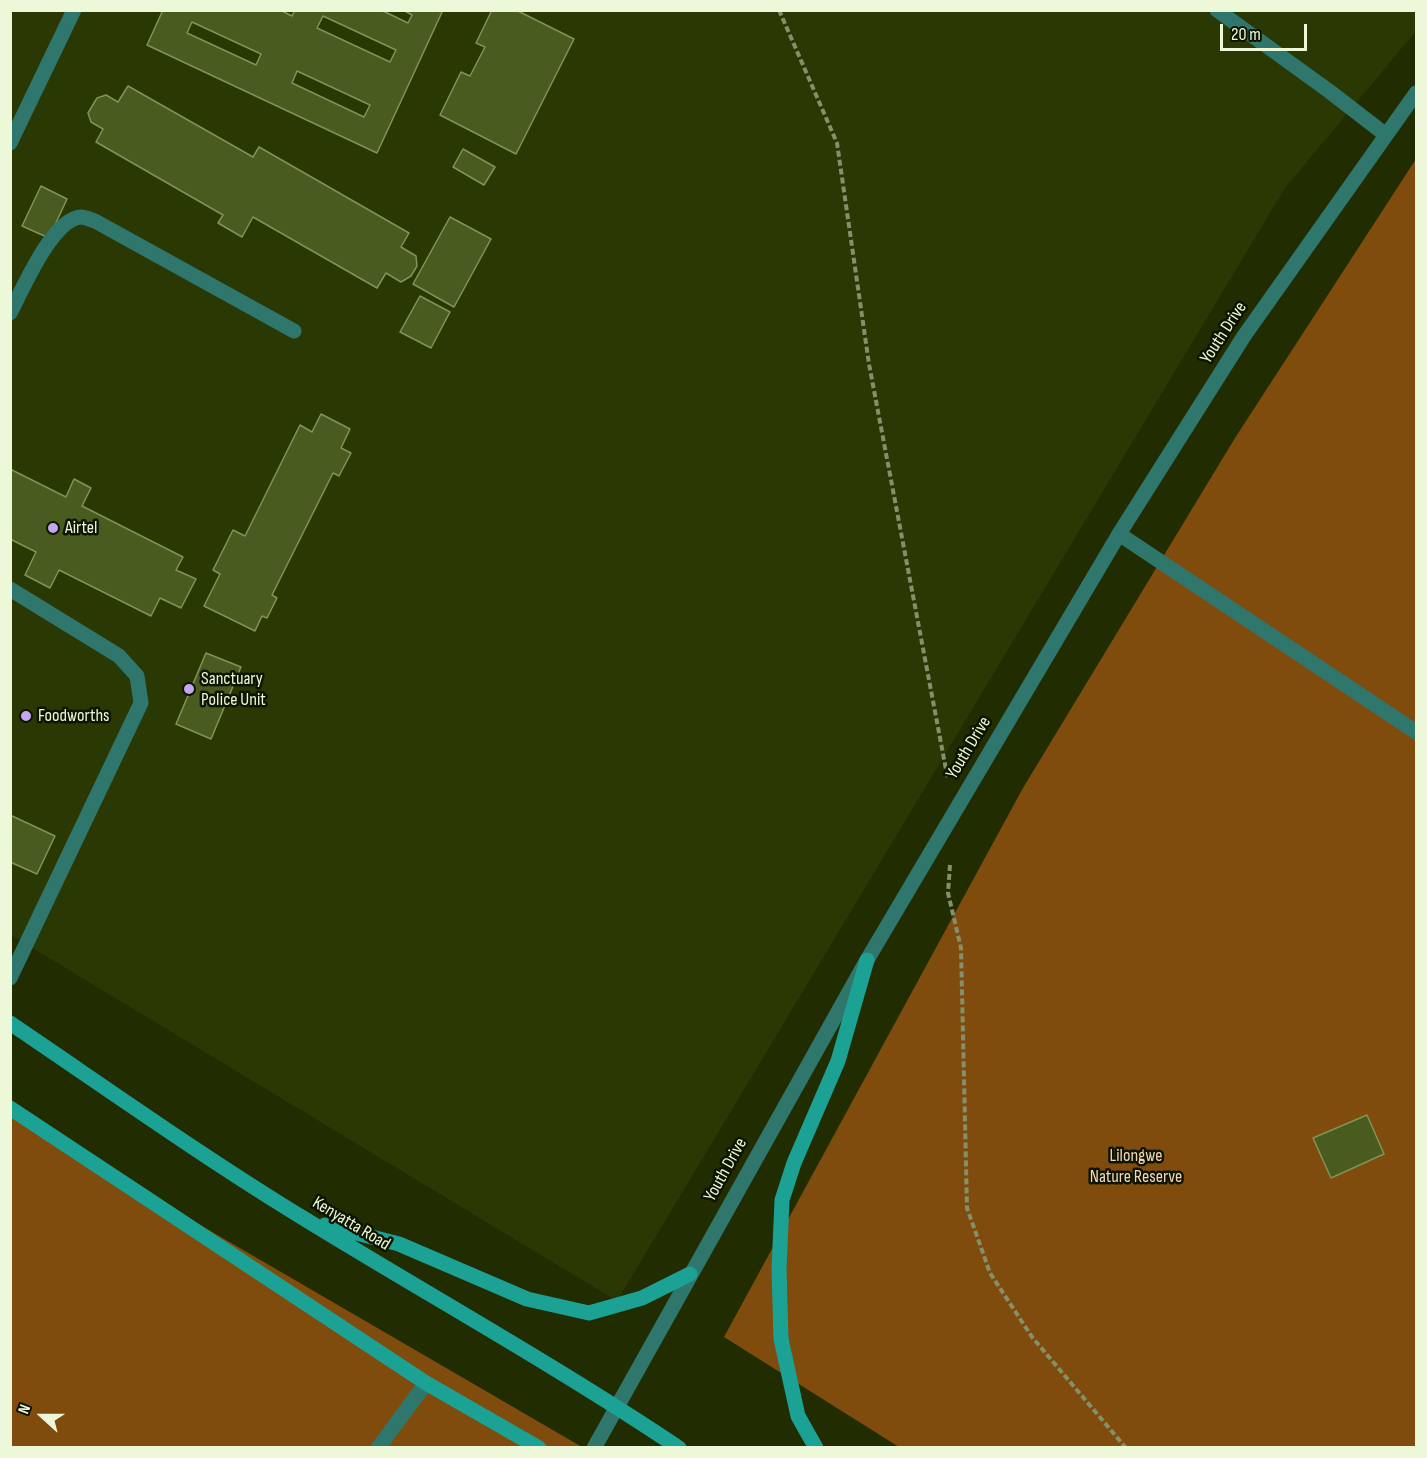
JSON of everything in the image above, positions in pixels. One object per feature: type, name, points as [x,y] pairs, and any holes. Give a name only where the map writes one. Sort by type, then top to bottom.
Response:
[{"type":"main road","points":[[816,1448],[798,1416],[781,1339],[779,1269],[783,1200],[794,1163],[838,1061],[867,960]]},
{"type":"main road","name":"Kenyatta Road","points":[[10,1023],[216,1163],[307,1221],[616,1406],[679,1448]]},
{"type":"main road","points":[[10,1108],[426,1383],[539,1448]]},
{"type":"main road","points":[[307,1221],[399,1244],[527,1299],[589,1313],[642,1298],[690,1274]]},
{"type":"street","points":[[10,143],[74,10]]},
{"type":"street","points":[[1217,10],[1386,135]]},
{"type":"street","name":"Youth Drive","points":[[594,1448],[867,960],[1119,534],[1244,336],[1416,93]]},
{"type":"street","points":[[10,313],[48,243],[65,224],[81,217],[95,221],[294,331]]},
{"type":"street","points":[[1119,534],[1416,732]]},
{"type":"street","points":[[10,978],[141,703],[137,676],[119,656],[11,590]]},
{"type":"street","points":[[378,1448],[426,1383]]},
{"type":"path","points":[[779,10],[837,143],[869,364],[954,813]]},
{"type":"path","points":[[951,859],[948,893],[961,948],[967,1208],[990,1273],[1032,1337],[1126,1448]]},
{"type":"shaded area","points":[[10,11],[1416,11],[1416,31],[1285,188],[617,1301],[11,935]]},
{"type":"green space","name":"Lilongwe Nature Reserve","points":[[1416,159],[1416,1447],[899,1447],[724,1337],[1023,788],[1235,438]]},
{"type":"green space","points":[[11,1115],[582,1447],[11,1447]]},
{"type":"building","points":[[163,10],[280,10],[292,16],[295,10],[381,10],[408,23],[412,15],[403,10],[443,10],[377,153],[147,45]],"holes":[[[323,16],[396,50],[390,62],[317,28]],[[192,22],[261,54],[256,65],[187,33]],[[297,71],[370,105],[364,117],[292,83]]]},
{"type":"building","points":[[492,10],[516,10],[574,39],[516,154],[440,115],[461,72],[470,76],[485,47],[476,43]]},
{"type":"building","points":[[128,86],[253,157],[259,147],[409,233],[401,247],[416,256],[417,266],[411,276],[401,282],[386,273],[377,288],[253,217],[242,237],[218,223],[223,215],[96,142],[103,129],[91,122],[88,113],[97,98],[106,95],[118,102]]},
{"type":"building","points":[[463,149],[495,167],[484,185],[453,167]]},
{"type":"building","points":[[41,186],[67,199],[49,238],[22,226]]},
{"type":"building","points":[[450,217],[491,239],[454,307],[413,284]]},
{"type":"building","points":[[420,296],[450,312],[431,348],[400,332]]},
{"type":"building","points":[[321,414],[350,429],[341,448],[351,453],[339,476],[333,473],[272,595],[277,598],[267,618],[262,616],[255,631],[204,606],[220,574],[213,570],[233,530],[245,536],[300,425],[312,432]]},
{"type":"building","points":[[10,469],[66,497],[74,479],[91,488],[82,506],[183,557],[176,570],[196,579],[181,608],[160,598],[151,616],[59,570],[50,588],[25,575],[36,552],[10,539]]},
{"type":"building","points":[[206,653],[241,667],[211,739],[176,724]]},
{"type":"building","points":[[10,815],[55,836],[37,874],[10,862]]},
{"type":"building","points":[[1367,1115],[1384,1154],[1331,1178],[1313,1138]]},
{"type":"place","name":"Airtel","points":[[53,528]]},
{"type":"place","name":"Sanctuary Police Unit","points":[[189,689]]},
{"type":"place","name":"Foodworths","points":[[26,716]]}]
